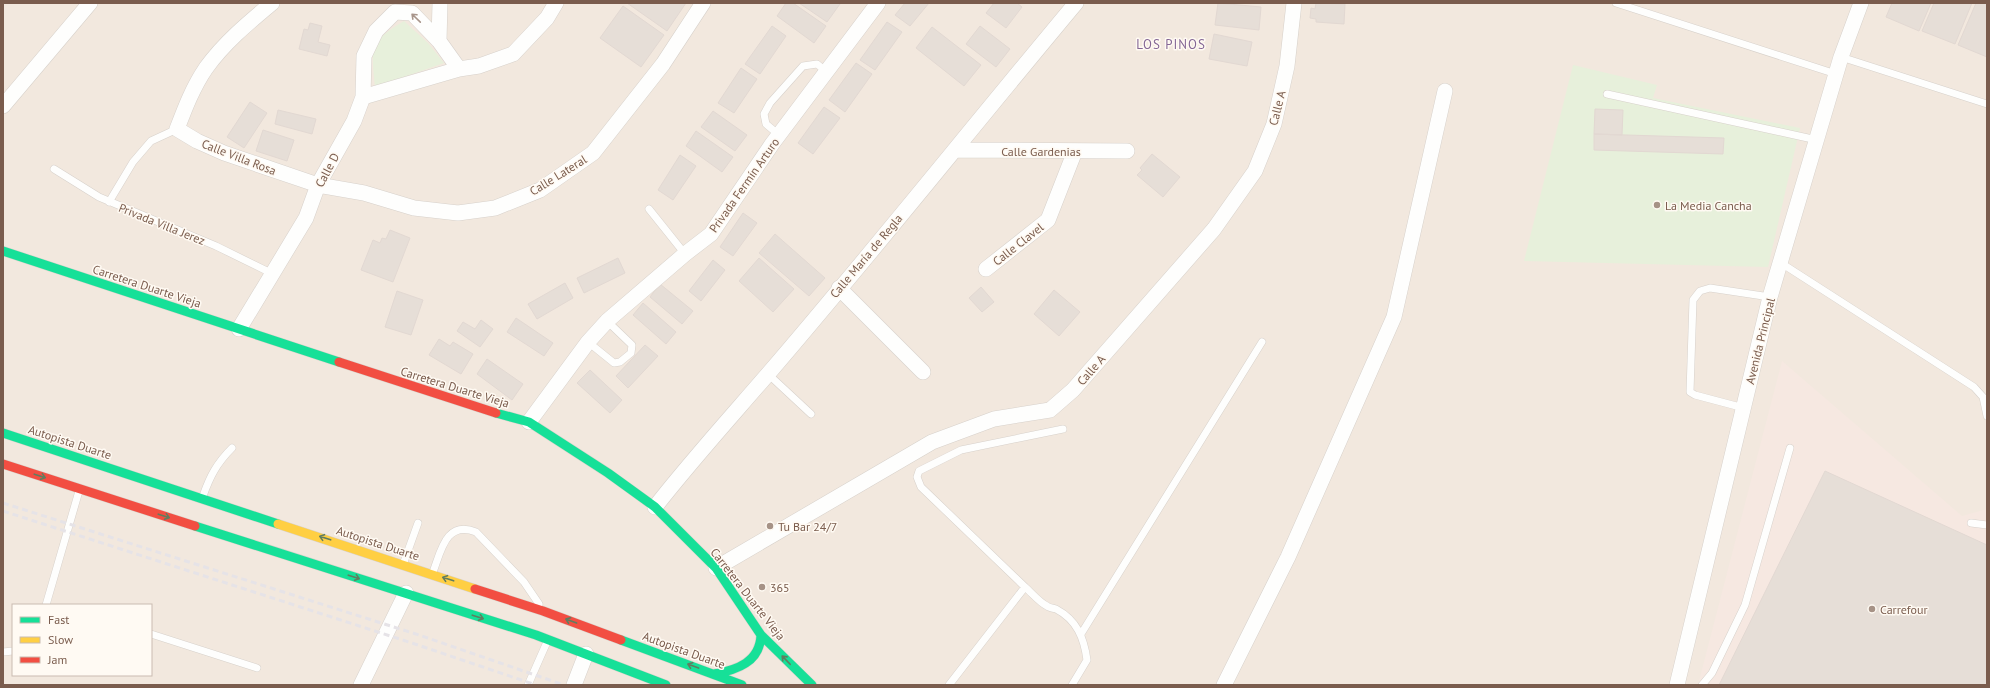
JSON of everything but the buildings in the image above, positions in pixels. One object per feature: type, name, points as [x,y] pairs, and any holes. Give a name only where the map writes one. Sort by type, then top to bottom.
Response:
[{"type":"main road","name":"Carretera Duarte Vieja","points":[[3,251],[455,401],[529,422],[608,473],[655,507],[716,568],[761,635],[812,685]]},
{"type":"main road","name":"Autopista Duarte","points":[[3,433],[544,611],[742,685]]},
{"type":"main road","points":[[3,464],[548,640],[666,685]]},
{"type":"main road","points":[[714,674],[737,668],[751,661],[760,652],[762,644],[761,635]]},
{"type":"street","points":[[3,106],[90,3]]},
{"type":"street","points":[[177,129],[186,104],[206,68],[241,29],[272,3]]},
{"type":"street","points":[[439,41],[440,3]]},
{"type":"street","points":[[459,69],[439,41],[412,13],[399,7],[376,32],[364,56],[364,97],[459,69],[479,66],[513,54],[547,18],[556,3]]},
{"type":"street","name":"Calle Lateral","points":[[318,185],[364,193],[414,208],[458,213],[495,208],[540,190],[593,153],[663,64],[704,3]]},
{"type":"street","name":"Privada Fermín Arturo","points":[[529,422],[588,342],[607,321],[685,254],[711,234],[779,135],[878,3]]},
{"type":"street","name":"Calle María de Regla","points":[[655,507],[696,455],[768,374],[1076,3]]},
{"type":"street","name":"Calle A","points":[[716,568],[932,442],[994,419],[1050,410],[1073,390],[1214,229],[1255,171],[1274,124],[1287,66],[1294,3]]},
{"type":"street","name":"Avenida Principal","points":[[1677,685],[1770,297],[1841,57],[1861,3]]},
{"type":"street","points":[[1224,685],[1288,557],[1394,317],[1445,90]]},
{"type":"street","name":"Calle D","points":[[239,329],[306,218],[318,185],[354,121],[364,97]]},
{"type":"street","name":"Calle Villa Rosa","points":[[177,129],[197,141],[224,154],[318,185]]},
{"type":"street","name":"Calle Gardenias","points":[[955,150],[1127,151]]},
{"type":"street","name":"Calle Clavel","points":[[986,269],[1048,220],[1075,151]]},
{"type":"street","points":[[839,288],[923,372]]},
{"type":"street","points":[[361,685],[406,593]]},
{"type":"street","points":[[574,685],[586,654]]},
{"type":"lane","points":[[1616,3],[1836,74]]},
{"type":"lane","points":[[1841,57],[1987,104]]},
{"type":"lane","points":[[779,135],[766,124],[764,114],[770,103],[803,66],[817,64],[827,72]]},
{"type":"lane","points":[[1607,94],[1817,140]]},
{"type":"lane","points":[[109,202],[133,162],[151,140],[177,129]]},
{"type":"lane","name":"Privada Villa Jerez","points":[[54,168],[109,202],[216,246],[273,274]]},
{"type":"lane","points":[[648,209],[685,254]]},
{"type":"lane","points":[[1781,263],[1974,386],[1983,397],[1987,416]]},
{"type":"lane","points":[[1744,408],[1695,395],[1690,392],[1693,300],[1700,291],[1710,288],[1770,297]]},
{"type":"lane","points":[[588,342],[614,363],[620,362],[631,353],[632,346],[607,321]]},
{"type":"lane","points":[[1081,634],[1262,342]]},
{"type":"lane","points":[[768,374],[811,414]]},
{"type":"lane","points":[[1063,429],[961,450],[920,471],[917,477],[921,487],[1025,588],[1047,606],[1055,609],[1068,618],[1081,634],[1085,642],[1088,660],[1072,685]]},
{"type":"lane","points":[[203,498],[210,476],[216,466],[232,448]]},
{"type":"lane","points":[[1702,685],[1712,673],[1745,605],[1790,448]]},
{"type":"lane","points":[[46,604],[80,489]]},
{"type":"lane","points":[[403,564],[418,523]]},
{"type":"lane","points":[[1971,523],[1987,525]]},
{"type":"lane","points":[[433,574],[444,541],[452,533],[467,529],[476,532],[524,582],[544,611]]},
{"type":"lane","points":[[949,685],[1025,588]]},
{"type":"lane","points":[[152,634],[257,668]]},
{"type":"lane","points":[[528,685],[548,640]]},
{"type":"shaded area","points":[[3,3],[1987,3],[1987,685],[3,685]]},
{"type":"shaded area","name":"Carrefour","points":[[1782,361],[1962,516],[1987,509],[1987,685],[1698,685]]},
{"type":"green space","points":[[404,21],[428,43],[444,63],[375,87],[373,55],[375,47],[384,35]]},
{"type":"green space","points":[[1573,65],[1657,85],[1653,98],[1800,128],[1768,267],[1524,261]]},
{"type":"railway","points":[[3,503],[419,635],[564,685]]},
{"type":"railway","points":[[3,511],[412,643],[536,685]]},
{"type":"traffic: fast","points":[[3,251],[339,362]]},
{"type":"traffic: fast","points":[[496,413],[529,422],[608,473],[655,507],[716,568],[761,635],[812,685]]},
{"type":"traffic: fast","points":[[3,433],[278,524]]},
{"type":"traffic: fast","points":[[195,526],[536,635],[666,685]]},
{"type":"traffic: fast","points":[[714,674],[731,670],[746,663],[756,652],[760,644],[761,635]]},
{"type":"traffic: fast","points":[[621,640],[742,685]]},
{"type":"traffic: slow","points":[[278,524],[475,589]]},
{"type":"traffic: jam","points":[[339,362],[496,413]]},
{"type":"traffic: jam","points":[[3,464],[195,526]]},
{"type":"traffic: jam","points":[[475,589],[543,611],[621,640]]},
{"type":"place","name":"La Media Cancha","points":[[1657,205]]},
{"type":"place","name":"Tu Bar 24/7","points":[[770,526]]},
{"type":"place","name":"365","points":[[762,587]]},
{"type":"place","name":"Carrefour","points":[[1872,609]]},
{"type":"district","name":"LOS PINOS","points":[[1171,44]]}]
